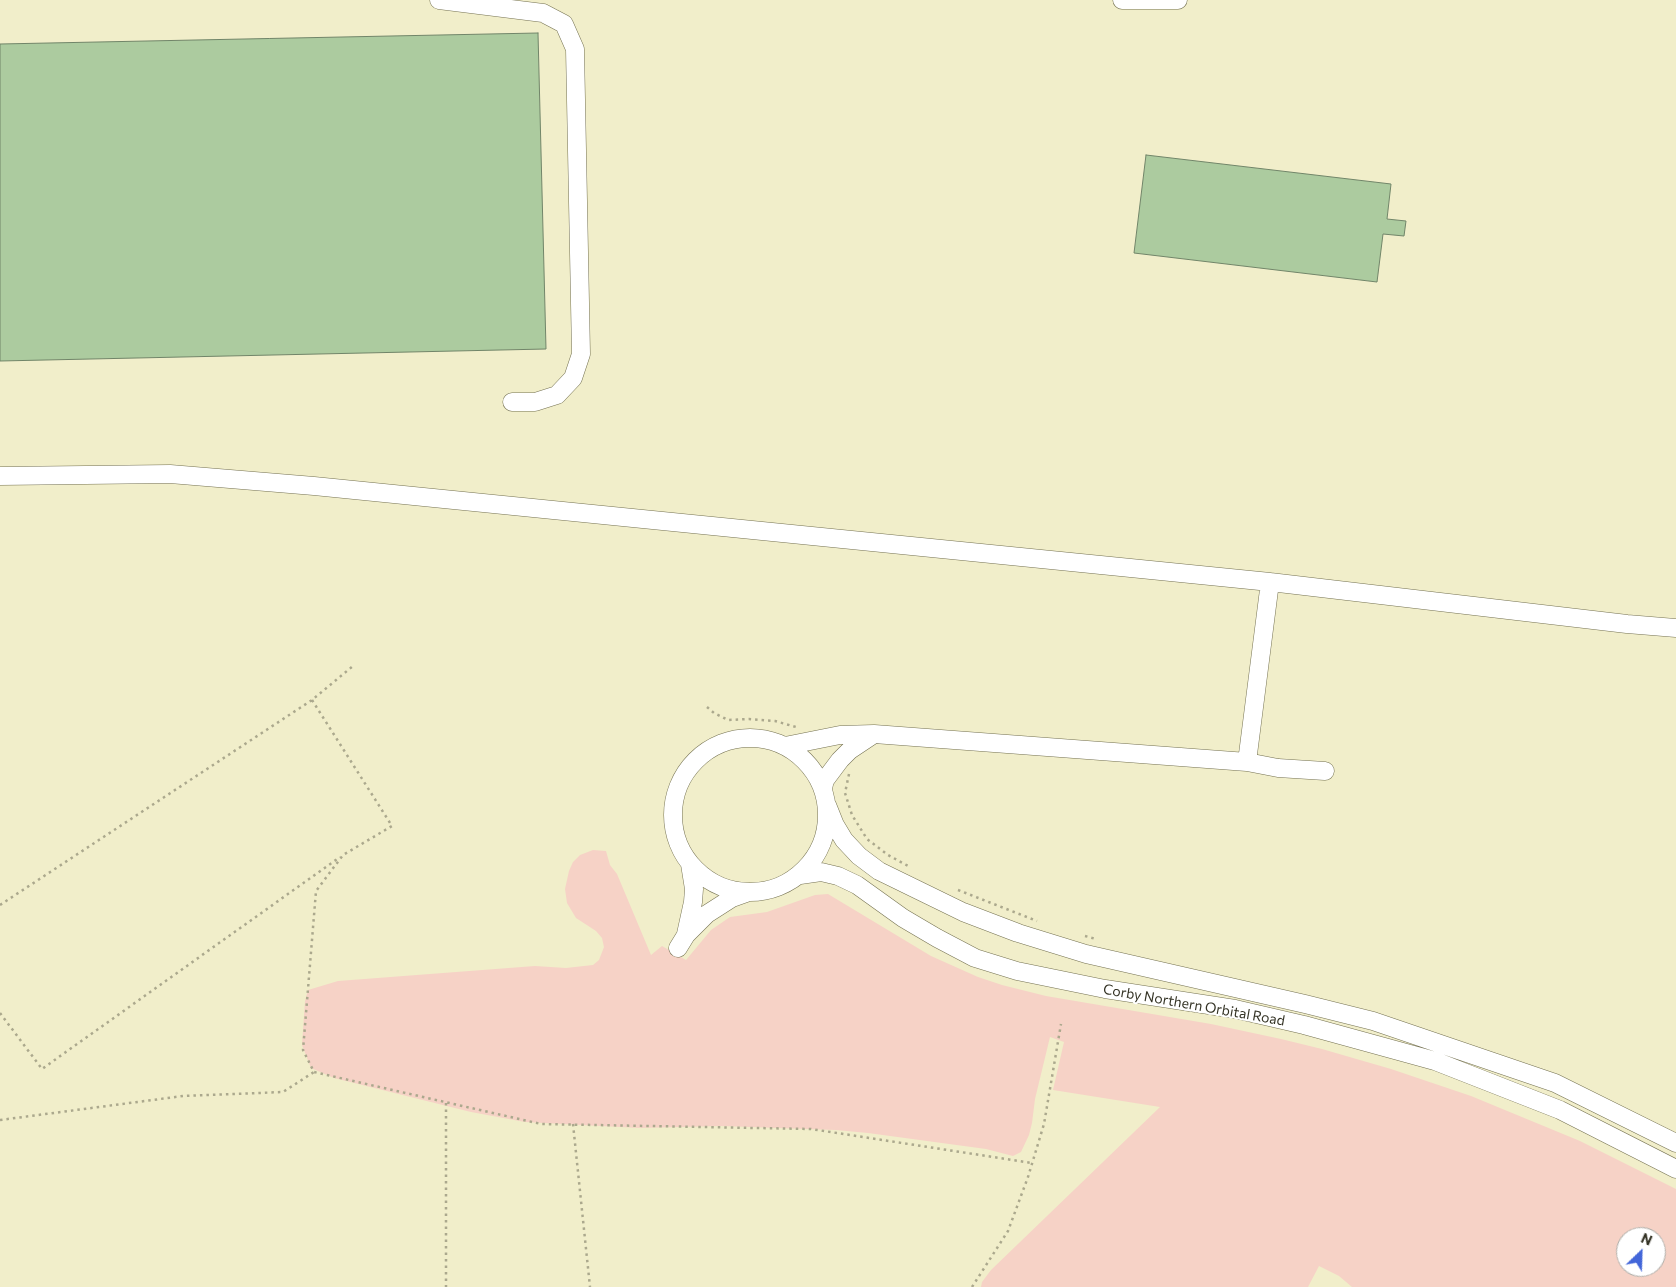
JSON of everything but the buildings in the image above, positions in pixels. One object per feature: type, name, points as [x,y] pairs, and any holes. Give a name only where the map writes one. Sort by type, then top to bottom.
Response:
[{"type":"street","points":[[439,0],[543,13],[564,24],[575,50],[581,354],[573,378],[557,395],[535,402],[512,402]]},
{"type":"street","points":[[1122,0],[1178,0]]},
{"type":"street","points":[[0,476],[170,474],[353,490],[1270,582],[1627,624],[1676,628]]},
{"type":"street","points":[[1247,762],[1270,582]]},
{"type":"street","points":[[823,788],[825,780],[840,760],[850,750],[874,734]]},
{"type":"street","points":[[786,746],[840,735],[874,734],[1247,762],[1278,768],[1325,771]]},
{"type":"street","points":[[690,864],[694,889],[692,910],[682,941],[696,923],[719,905],[732,898],[749,893],[768,891],[785,885],[800,875],[817,855],[826,831],[827,805],[823,788],[814,771],[801,757],[786,746],[764,739],[742,738],[721,744],[700,757],[684,775],[675,798],[673,821],[678,844],[690,864],[707,879],[727,889],[749,893]]},
{"type":"street","name":"Corby Northern Orbital Road","points":[[827,805],[834,825],[844,840],[859,856],[879,871],[972,916],[1018,933],[1086,954],[1374,1021],[1555,1083],[1676,1143]]},
{"type":"street","name":"Corby Northern Orbital Road","points":[[800,875],[821,872],[838,876],[857,884],[903,918],[937,938],[975,958],[1017,971],[1105,989],[1235,1009],[1304,1025],[1435,1061],[1560,1110],[1676,1169]]},
{"type":"path","points":[[0,905],[312,700],[354,666]]},
{"type":"path","points":[[0,1013],[42,1069],[343,855],[392,826],[312,700]]},
{"type":"path","points":[[850,772],[845,793],[852,816],[867,839],[888,855],[912,868]]},
{"type":"path","points":[[314,1072],[303,1050],[316,892],[343,855]]},
{"type":"path","points":[[953,888],[1045,924]]},
{"type":"path","points":[[1082,935],[1102,940]]},
{"type":"path","points":[[972,1287],[1008,1231],[1032,1162],[1044,1124],[1061,1024]]},
{"type":"path","points":[[0,1120],[184,1096],[284,1092],[314,1072],[541,1124],[811,1129],[1032,1162]]},
{"type":"path","points":[[446,1103],[446,1287]]},
{"type":"path","points":[[573,1124],[590,1287]]},
{"type":"shaded area","points":[[593,850],[606,851],[610,865],[617,874],[651,955],[662,946],[686,960],[711,930],[730,917],[767,912],[815,895],[828,894],[931,956],[978,977],[1002,985],[1046,996],[1211,1024],[1281,1039],[1391,1069],[1471,1096],[1580,1141],[1676,1189],[1676,1287],[1352,1287],[1339,1276],[1319,1266],[1308,1287],[981,1287],[982,1282],[991,1270],[1160,1107],[1053,1090],[1064,1042],[1050,1037],[1035,1099],[1029,1135],[1021,1152],[1013,1156],[986,1149],[836,1130],[721,1126],[639,1128],[525,1122],[471,1112],[334,1078],[311,1068],[302,1045],[305,1001],[308,990],[338,981],[535,966],[566,968],[593,965],[599,960],[604,947],[602,938],[596,931],[576,918],[567,903],[565,889],[573,862],[580,855]]}]
